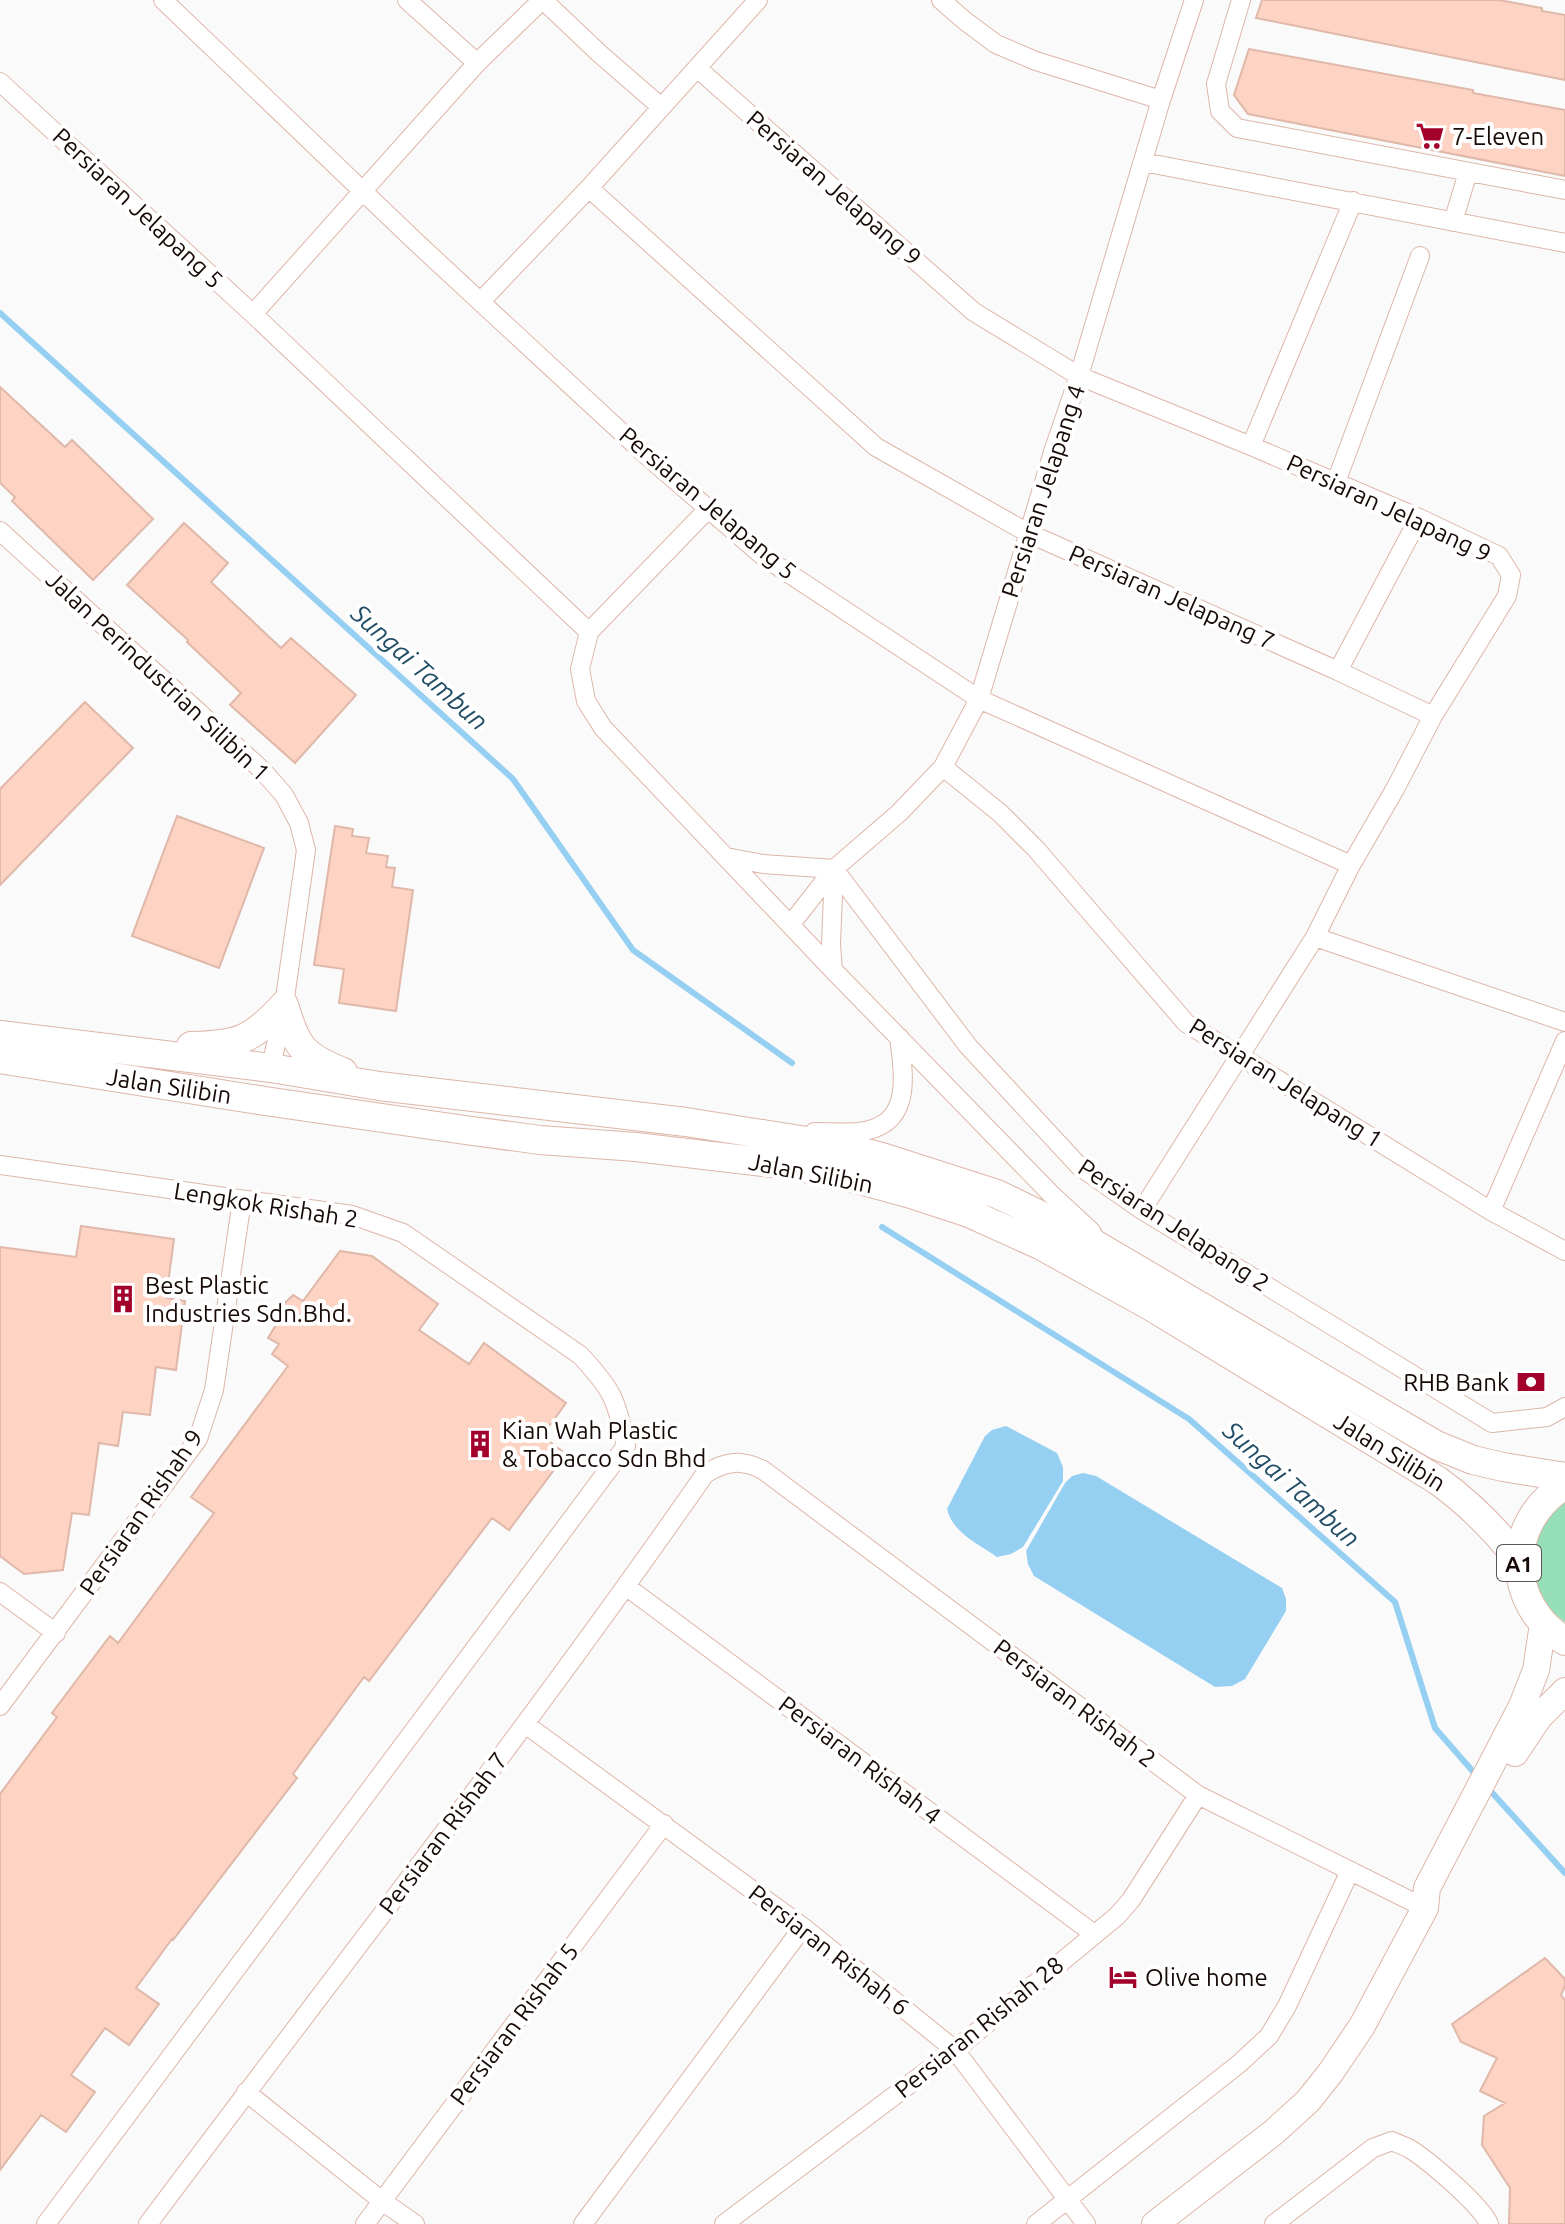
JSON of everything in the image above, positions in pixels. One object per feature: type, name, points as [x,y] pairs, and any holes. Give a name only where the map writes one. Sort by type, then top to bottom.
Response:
[{"type":"main road","points":[[91,1047],[225,1044],[263,1028],[284,1005]]},
{"type":"main road","points":[[284,1005],[293,1036],[307,1054],[323,1064],[379,1086]]},
{"type":"main road","name":"Jalan Silibin","points":[[0,1035],[271,1068],[379,1086],[686,1122],[838,1146],[882,1157],[997,1194],[1069,1229],[1436,1445],[1473,1460],[1565,1477]]},
{"type":"main road","name":"Jalan Silibin","points":[[0,1059],[465,1130],[789,1165],[842,1175],[969,1213],[1040,1245],[1152,1307],[1437,1480],[1466,1501],[1497,1531],[1519,1560]]},
{"type":"main road","points":[[101,1076],[158,1075],[246,1085],[259,1081],[271,1068]]},
{"type":"main road","points":[[271,1068],[275,1083],[289,1092],[395,1105],[465,1130]]},
{"type":"main road","name":"A1","points":[[1565,1485],[1548,1498],[1530,1520],[1522,1539],[1519,1560],[1525,1594],[1534,1613],[1565,1641]]},
{"type":"main road","points":[[1155,2224],[1274,2132],[1308,2101],[1362,2026],[1425,1908],[1427,1888],[1473,1814],[1517,1733],[1522,1706],[1536,1670],[1543,1624]]},
{"type":"main road","points":[[1517,1733],[1539,1717],[1565,1691]]},
{"type":"street","name":"Persiaran Jelapang 5","points":[[163,0],[362,191],[646,455],[764,557],[979,699],[1351,865]]},
{"type":"street","points":[[407,0],[477,63]]},
{"type":"street","points":[[253,314],[477,63],[542,0],[661,107]]},
{"type":"street","points":[[481,301],[589,188],[758,0]]},
{"type":"street","points":[[941,0],[996,44],[1036,61],[1161,100]]},
{"type":"street","name":"Persiaran Jelapang 4","points":[[791,924],[834,869],[899,813],[943,767],[979,699],[1194,0]]},
{"type":"street","points":[[1241,0],[1216,84],[1220,111],[1237,128],[1565,190]]},
{"type":"street","name":"Persiaran Jelapang 9","points":[[697,68],[974,312],[1079,376],[1336,482],[1499,556],[1511,575],[1507,596],[1433,716],[1315,937],[1142,1210]]},
{"type":"street","name":"Persiaran Jelapang 5","points":[[0,82],[253,314],[589,632]]},
{"type":"street","points":[[1143,162],[1565,243]]},
{"type":"street","points":[[1453,222],[1468,172]]},
{"type":"street","name":"Persiaran Jelapang 7","points":[[589,188],[876,447],[1028,533],[1433,716]]},
{"type":"street","points":[[1251,446],[1353,201]]},
{"type":"street","points":[[1336,482],[1420,256]]},
{"type":"street","points":[[589,632],[708,509]]},
{"type":"street","points":[[1338,671],[1419,518]]},
{"type":"street","name":"Jalan Perindustrian Silibin 1","points":[[0,531],[263,771],[284,795],[299,823],[306,850],[284,1005],[271,1068]]},
{"type":"street","name":"Jalan Silibin","points":[[589,632],[580,669],[586,701],[603,728],[1051,1194],[1120,1258]]},
{"type":"street","name":"Persiaran Jelapang 1","points":[[943,767],[1000,813],[1036,849],[1186,1023],[1491,1211],[1565,1251]]},
{"type":"street","points":[[726,857],[763,864],[834,869],[833,970]]},
{"type":"street","name":"Persiaran Jelapang 2","points":[[834,869],[968,1046],[1079,1166],[1142,1210],[1492,1423],[1547,1417],[1565,1407]]},
{"type":"street","points":[[1315,937],[1565,1022]]},
{"type":"street","points":[[783,1137],[806,1132],[860,1132],[884,1124],[897,1111],[903,1092],[899,1037]]},
{"type":"street","points":[[1491,1211],[1565,1041]]},
{"type":"street","name":"Lengkok Rishah 2","points":[[0,1165],[352,1215],[403,1233],[580,1355],[605,1381],[619,1411],[626,1446],[46,2224]]},
{"type":"street","name":"Persiaran Rishah 9","points":[[0,1706],[198,1439],[214,1390],[242,1200]]},
{"type":"street","name":"Persiaran Rishah 7","points":[[148,2224],[627,1587],[705,1474],[720,1465],[748,1463]]},
{"type":"street","name":"Persiaran Rishah 2","points":[[748,1463],[776,1480],[1198,1795],[1425,1908]]},
{"type":"street","name":"Persiaran Rishah 4","points":[[627,1587],[1094,1934]]},
{"type":"street","points":[[0,1592],[56,1633]]},
{"type":"street","name":"Persiaran Rishah 6","points":[[525,1724],[803,1927],[955,2050],[1086,2224]]},
{"type":"street","name":"Persiaran Rishah 28","points":[[724,2224],[955,2050],[1117,1916],[1131,1900],[1198,1795]]},
{"type":"street","name":"Persiaran Rishah 5","points":[[365,2224],[664,1824]]},
{"type":"street","points":[[1036,2224],[1240,2063],[1269,2036],[1287,2006],[1350,1871]]},
{"type":"street","points":[[583,2224],[803,1927]]},
{"type":"street","points":[[246,2092],[415,2224]]},
{"type":"street","points":[[1274,2224],[1373,2148],[1392,2141],[1409,2149],[1472,2200],[1489,2224]]},
{"type":"green space","points":[[1565,1490],[1565,1622],[1542,1600],[1527,1552]]},
{"type":"water","points":[[1006,1426],[1057,1453],[1063,1467],[1063,1481],[1023,1547],[997,1557],[960,1531],[947,1509],[985,1436],[992,1430]]},
{"type":"water","points":[[1083,1473],[1096,1476],[1282,1588],[1286,1611],[1245,1679],[1232,1686],[1215,1687],[1034,1576],[1026,1551],[1065,1483],[1072,1476]]},
{"type":"building","points":[[1262,0],[1499,0],[1542,8],[1542,11],[1565,15],[1565,80],[1256,18]]},
{"type":"building","points":[[1249,49],[1565,110],[1565,176],[1248,114],[1234,95]]},
{"type":"building","points":[[0,387],[65,447],[72,440],[153,519],[93,580],[12,501],[15,497],[0,483]]},
{"type":"building","points":[[184,523],[228,563],[211,582],[281,648],[291,638],[356,695],[295,763],[230,705],[241,693],[127,585]]},
{"type":"building","points":[[85,702],[133,748],[0,885],[0,789]]},
{"type":"building","points":[[177,816],[264,848],[219,968],[132,936]]},
{"type":"building","points":[[335,826],[353,829],[352,836],[369,838],[366,853],[388,856],[386,867],[395,868],[392,887],[413,890],[396,1011],[339,1003],[344,969],[314,965]]},
{"type":"building","points":[[81,1226],[174,1239],[166,1298],[185,1301],[176,1370],[156,1367],[150,1415],[123,1412],[118,1446],[99,1443],[89,1515],[72,1513],[63,1570],[24,1574],[0,1556],[0,1247],[76,1257]]},
{"type":"building","points":[[340,1251],[372,1256],[438,1304],[419,1330],[469,1364],[484,1343],[566,1403],[542,1436],[566,1454],[509,1530],[492,1518],[369,1681],[364,1677],[293,1774],[297,1778],[136,1988],[159,2004],[129,2045],[105,2028],[71,2075],[95,2092],[66,2132],[41,2115],[0,2170],[0,1794],[57,1717],[52,1713],[110,1636],[118,1643],[214,1513],[191,1497],[288,1366],[272,1354],[279,1344],[268,1338],[284,1304],[293,1295],[303,1301]]},
{"type":"building","points":[[1545,1958],[1565,1979],[1561,1995],[1565,2000],[1565,2224],[1509,2224],[1510,2188],[1482,2145],[1484,2116],[1505,2103],[1480,2091],[1497,2058],[1461,2042],[1452,2024]]},
{"type":"waterway","name":"Sungai Tambun","points":[[0,313],[513,779],[633,950],[792,1063]]},
{"type":"waterway","name":"Sungai Tambun","points":[[882,1227],[1189,1419],[1395,1602],[1435,1728],[1476,1775]]},
{"type":"waterway","name":"Sungai Tambun","points":[[1486,1786],[1565,1873]]},
{"type":"place","name":"7-Eleven","points":[[1430,136]]},
{"type":"place","name":"Best Plastic Industries Sdn.Bhd.","points":[[123,1299]]},
{"type":"place","name":"RHB Bank","points":[[1531,1382]]},
{"type":"place","name":"Kian Wah Plastic & Tobacco Sdn Bhd","points":[[480,1444]]},
{"type":"place","name":"Olive home","points":[[1123,1977]]}]
